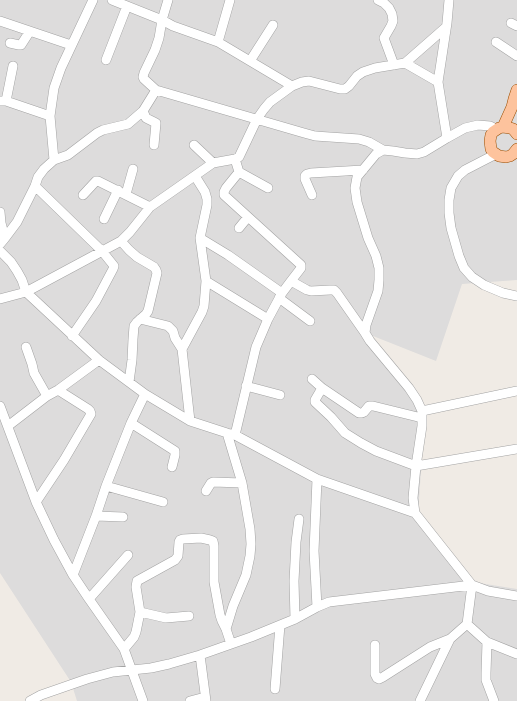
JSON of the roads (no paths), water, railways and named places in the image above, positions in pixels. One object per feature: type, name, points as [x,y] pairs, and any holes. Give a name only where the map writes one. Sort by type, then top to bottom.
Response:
[{"type":"main road","points":[[516,154],[499,156],[491,148],[490,142],[491,135],[499,128],[512,107],[517,90]]},
{"type":"main road","points":[[512,107],[516,133]]},
{"type":"main road","points":[[499,128],[510,128],[516,133]]},
{"type":"street","points":[[54,160],[50,116],[54,88],[60,68],[92,0]]},
{"type":"street","points":[[112,0],[162,20],[173,26],[218,42],[292,86]]},
{"type":"street","points":[[168,0],[155,50],[143,77],[156,90],[304,134],[359,139],[369,142],[383,150],[405,153],[417,154],[424,152],[465,128],[478,125],[499,128]]},
{"type":"street","points":[[218,42],[230,0]]},
{"type":"street","points":[[378,0],[389,8],[392,14],[393,20],[391,26],[384,38],[394,65]]},
{"type":"street","points":[[446,138],[438,82],[449,0]]},
{"type":"street","points":[[106,60],[128,6]]},
{"type":"street","points":[[0,21],[71,45]]},
{"type":"street","points":[[250,61],[273,25]]},
{"type":"street","points":[[1,297],[26,292],[121,241],[150,207],[213,163],[235,159],[238,157],[257,119],[264,109],[270,102],[292,86],[310,81],[345,89],[357,76],[363,72],[375,68],[405,63],[445,28]]},
{"type":"street","points":[[10,43],[19,46],[23,44],[30,31]]},
{"type":"street","points":[[496,42],[517,56]]},
{"type":"street","points":[[405,63],[438,82]]},
{"type":"street","points":[[13,66],[3,101],[50,116]]},
{"type":"street","points":[[3,241],[17,222],[38,177],[44,169],[54,160],[68,155],[97,133],[103,130],[128,124],[143,111],[156,90]]},
{"type":"street","points":[[143,111],[146,118],[156,123],[154,145]]},
{"type":"street","points":[[194,144],[213,163]]},
{"type":"street","points":[[365,333],[366,325],[378,291],[379,268],[376,256],[368,238],[355,188],[357,177],[376,154],[383,150]]},
{"type":"street","points":[[496,154],[465,170],[458,176],[451,188],[449,200],[451,228],[464,268],[472,277],[484,285],[503,293],[517,296]]},
{"type":"street","points":[[235,159],[239,172],[268,188]]},
{"type":"street","points":[[104,219],[122,192],[133,169]]},
{"type":"street","points":[[312,195],[305,179],[307,174],[363,170]]},
{"type":"street","points":[[226,629],[233,606],[246,575],[251,544],[250,529],[242,483],[231,434],[256,347],[280,296],[301,268],[301,265],[224,195],[226,188],[239,172]]},
{"type":"street","points":[[182,349],[202,312],[204,306],[206,281],[200,238],[207,199],[205,192],[195,176]]},
{"type":"street","points":[[83,195],[98,181],[150,207]]},
{"type":"street","points":[[35,186],[102,251],[114,266],[96,301],[72,336]]},
{"type":"street","points":[[0,212],[3,241]]},
{"type":"street","points":[[239,228],[248,217]]},
{"type":"street","points":[[200,238],[228,255],[310,321]]},
{"type":"street","points":[[121,241],[137,257],[154,267],[157,273],[148,311],[134,326],[129,382]]},
{"type":"street","points":[[0,251],[11,262],[17,271],[26,292],[99,360],[145,394],[190,421],[231,434],[317,478],[415,513]]},
{"type":"street","points":[[206,281],[268,319]]},
{"type":"street","points":[[291,281],[311,291],[334,290],[370,341],[409,388],[417,400],[422,414],[422,426],[413,498],[415,513],[472,585],[467,624],[450,639],[430,646],[379,679],[375,674],[375,645]]},
{"type":"street","points":[[140,319],[168,326],[182,349],[190,421]]},
{"type":"street","points":[[26,347],[34,373],[47,396]]},
{"type":"street","points":[[8,426],[47,396],[58,390],[99,360]]},
{"type":"street","points":[[312,378],[322,388],[359,413],[364,412],[369,406],[373,406],[422,414],[517,391]]},
{"type":"street","points":[[246,386],[280,395]]},
{"type":"street","points":[[322,388],[315,402],[345,433],[376,451],[416,466],[517,449]]},
{"type":"street","points":[[36,502],[64,460],[91,414],[88,409],[58,390]]},
{"type":"street","points":[[73,575],[131,423],[145,394]]},
{"type":"street","points":[[0,406],[36,502],[54,540],[73,575],[124,648],[143,701]]},
{"type":"street","points":[[131,423],[175,451],[172,467]]},
{"type":"street","points":[[317,478],[314,550],[317,607]]},
{"type":"street","points":[[206,491],[213,482],[242,483]]},
{"type":"street","points":[[106,486],[163,502]]},
{"type":"street","points":[[96,516],[123,517]]},
{"type":"street","points":[[295,619],[294,581],[299,519]]},
{"type":"street","points":[[124,648],[136,632],[140,612],[136,581],[175,560],[178,556],[180,540],[201,538],[213,541],[214,582],[216,595],[222,621],[231,644]]},
{"type":"street","points":[[89,599],[128,555]]},
{"type":"street","points":[[30,701],[41,695],[80,681],[113,672],[150,668],[200,655],[295,619],[330,602],[358,600],[472,585],[488,591],[517,596]]},
{"type":"street","points":[[140,612],[166,618],[189,616]]},
{"type":"street","points":[[467,624],[487,642],[517,654]]},
{"type":"street","points":[[275,689],[280,625]]},
{"type":"street","points":[[420,701],[450,639]]},
{"type":"street","points":[[487,642],[486,680],[494,701]]},
{"type":"street","points":[[190,701],[205,699],[200,655]]}]
